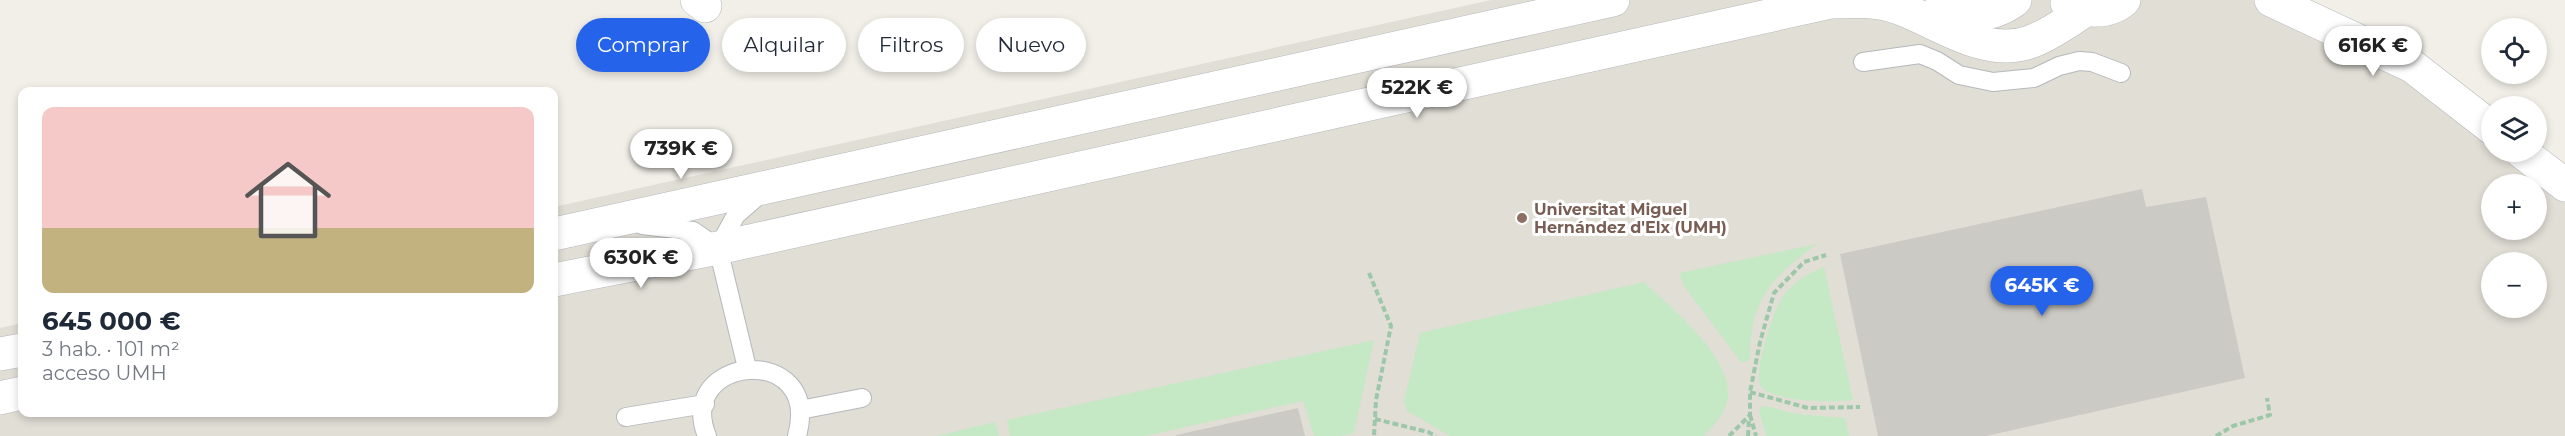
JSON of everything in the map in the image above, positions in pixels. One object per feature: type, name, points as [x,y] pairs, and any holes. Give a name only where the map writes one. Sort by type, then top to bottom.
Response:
[{"type":"street","points":[[558,233],[1613,0]]},
{"type":"street","points":[[558,279],[718,248],[1831,2],[1869,0],[1899,8],[1976,42],[2004,45],[2028,43],[2053,31],[2075,5],[2103,10],[2124,0]]},
{"type":"street","points":[[1942,0],[1954,7],[1978,15],[2001,10],[2015,0]]},
{"type":"street","points":[[2271,0],[2412,66],[2481,119]]},
{"type":"street","points":[[2535,162],[2565,185]]},
{"type":"street","points":[[0,354],[18,351]]},
{"type":"street","points":[[0,398],[18,394]]},
{"type":"lane","points":[[1863,62],[1920,54],[1937,61],[1959,75],[1993,82],[2034,78],[2059,66],[2079,61],[2092,62],[2121,73]]},
{"type":"lane","points":[[747,368],[718,248],[736,215],[768,187]]},
{"type":"lane","points":[[604,223],[663,226],[693,231],[718,248]]},
{"type":"lane","points":[[707,436],[703,418],[705,404],[711,390],[720,380],[733,372],[747,368],[776,374],[796,395],[801,423],[797,436]]},
{"type":"lane","points":[[800,410],[862,398]]},
{"type":"lane","points":[[626,417],[705,404]]},
{"type":"path","points":[[1748,436],[1749,392],[1774,293],[1804,262],[1826,255]]},
{"type":"path","points":[[1370,273],[1391,326],[1376,399],[1374,436]]},
{"type":"path","points":[[1749,392],[1808,408],[1860,407]]},
{"type":"path","points":[[2216,436],[2270,415],[2267,398]]},
{"type":"path","points":[[1729,436],[1749,415]]},
{"type":"path","points":[[1749,415],[1756,436]]},
{"type":"path","points":[[1375,419],[1436,436]]},
{"type":"path","points":[[2227,430],[2229,436]]},
{"type":"shaded area","name":"Universitat Miguel Hernández d'Elx (UMH)","points":[[1491,0],[2280,0],[2481,124],[2481,162],[2531,162],[2546,174],[2481,174],[2481,240],[2547,240],[2547,175],[2565,189],[2565,436],[0,436],[0,328],[18,324],[18,417],[558,417],[558,206]]},
{"type":"green space","points":[[1817,244],[1788,267],[1767,291],[1754,320],[1750,358],[1746,362],[1741,362],[1684,286],[1679,273]]},
{"type":"green space","points":[[1824,267],[1853,400],[1792,399],[1770,393],[1762,388],[1759,382],[1759,371],[1765,343],[1779,303],[1796,282]]},
{"type":"green space","points":[[1644,282],[1701,338],[1714,354],[1723,372],[1728,389],[1726,405],[1719,418],[1704,436],[1450,436],[1407,411],[1404,401],[1420,333]]},
{"type":"green space","points":[[1374,340],[1354,433],[1340,436],[1314,436],[1303,401],[1145,436],[1010,436],[1007,420]]},
{"type":"green space","points":[[1766,406],[1796,414],[1845,418],[1849,436],[1766,436],[1759,410]]},
{"type":"green space","points":[[995,422],[999,436],[936,436]]},
{"type":"building","points":[[2142,189],[2146,207],[2206,197],[2245,378],[1986,436],[1878,436],[1840,254]]},
{"type":"building","points":[[1298,408],[1305,436],[1176,436],[1176,435]]},
{"type":"place","name":"Universitat Miguel Hernández d'Elx (UMH)","points":[[1522,218]]}]
